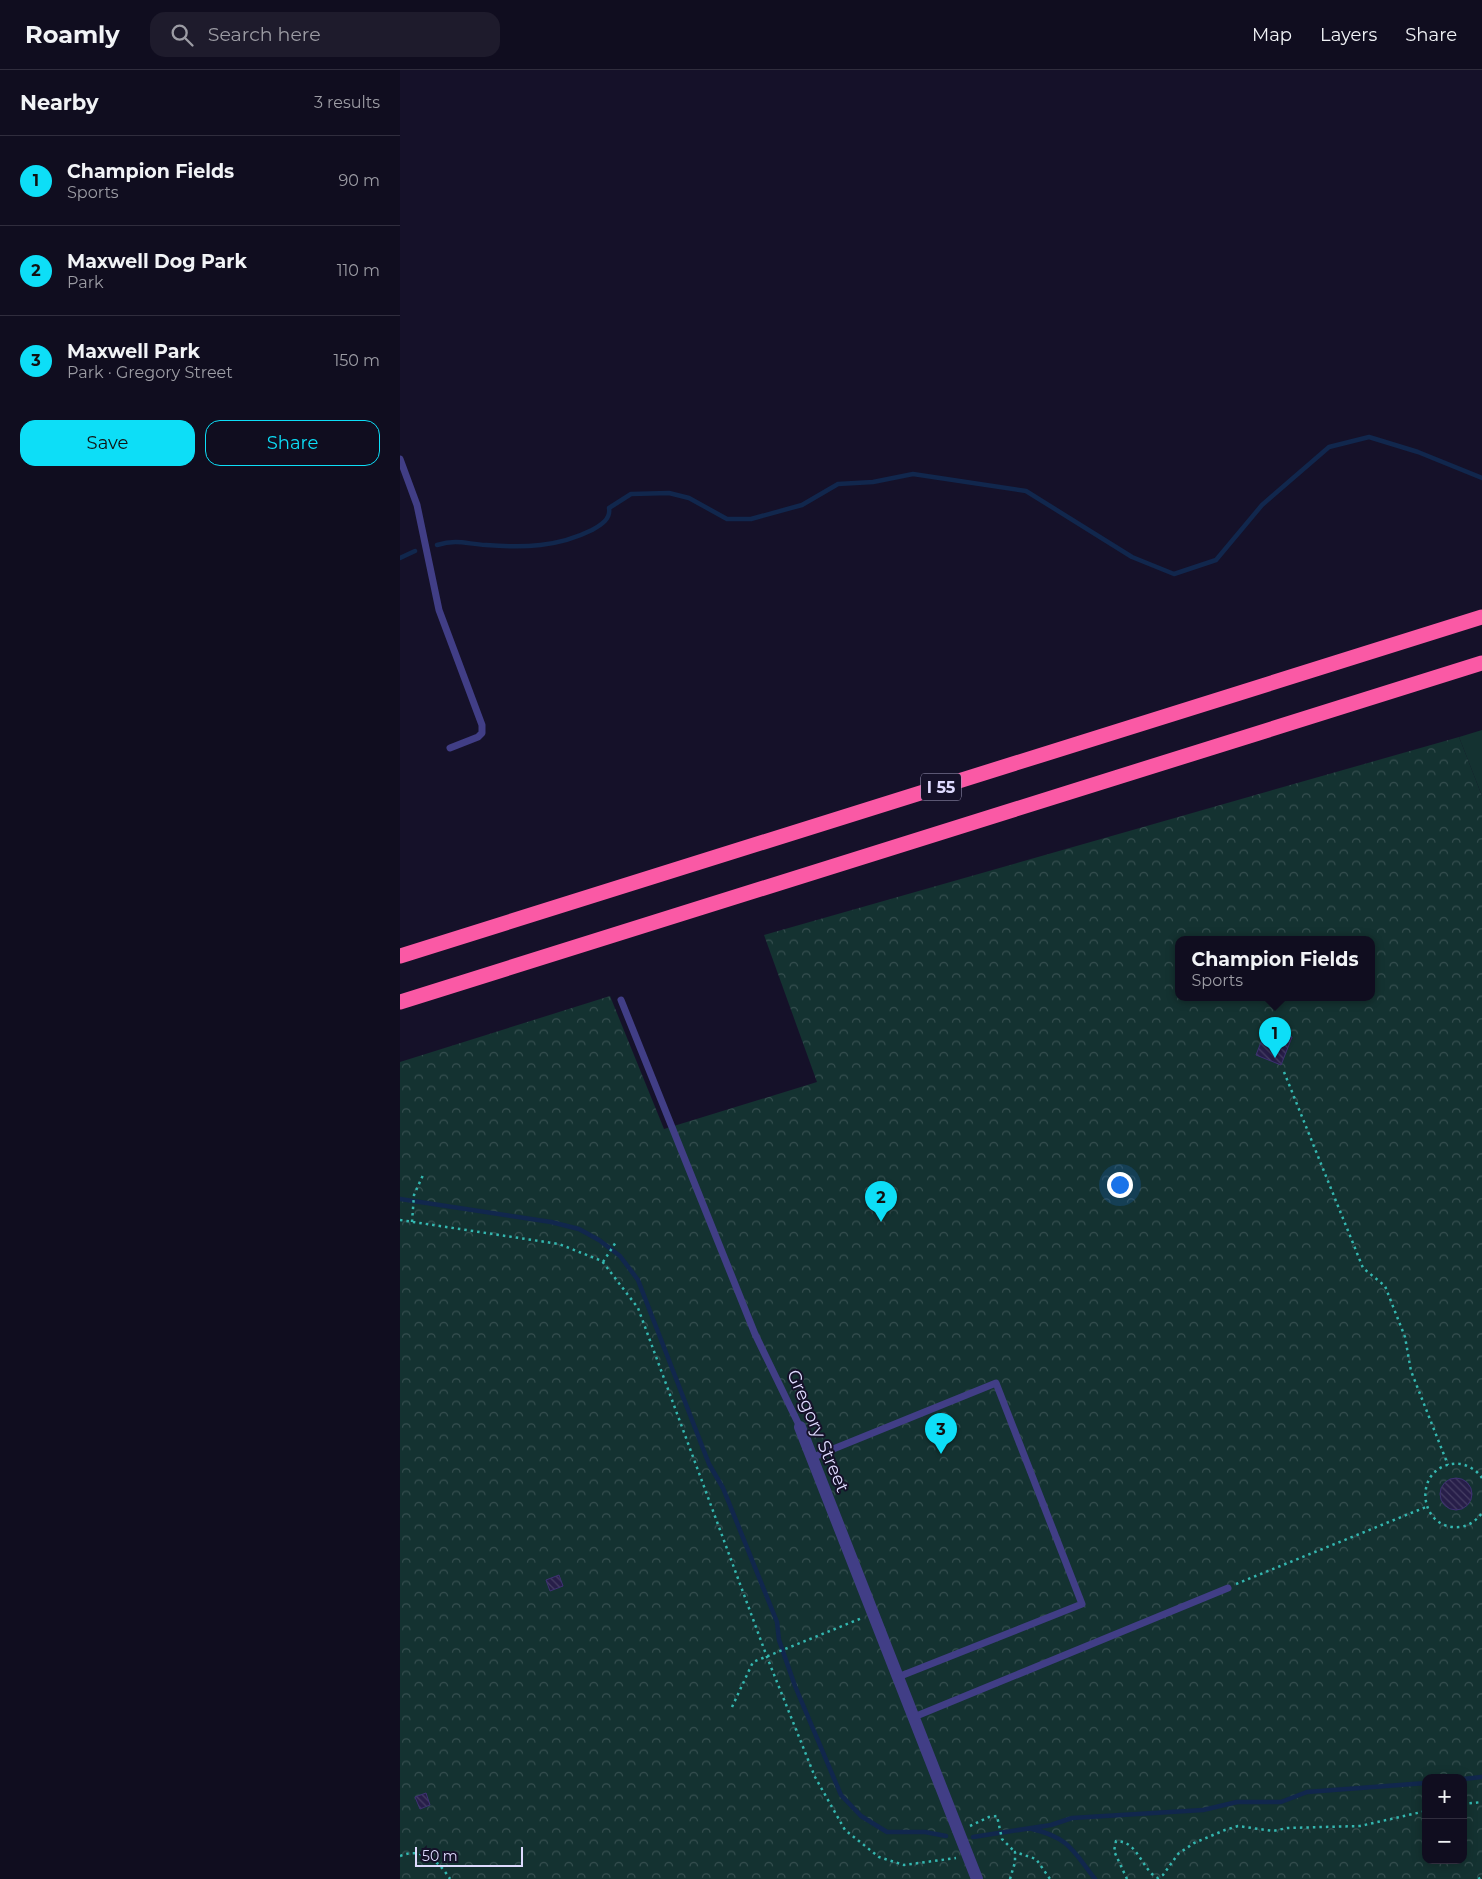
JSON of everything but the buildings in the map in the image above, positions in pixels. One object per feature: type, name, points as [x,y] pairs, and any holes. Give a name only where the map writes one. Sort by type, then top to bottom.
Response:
[{"type":"highway","name":"I 55","points":[[400,956],[1482,617]]},
{"type":"highway","name":"I 55","points":[[400,1002],[1482,663]]},
{"type":"street","name":"Gregory Street","points":[[800,1427],[977,1879]]},
{"type":"lane","points":[[400,459],[417,505],[439,610],[482,725],[482,732],[478,737],[450,748]]},
{"type":"lane","name":"Gregory Street","points":[[621,1000],[755,1334],[800,1427]]},
{"type":"lane","points":[[812,1458],[996,1383],[1082,1604],[898,1677]]},
{"type":"lane","points":[[914,1717],[1228,1588]]},
{"type":"path","points":[[1284,1072],[1363,1268],[1385,1286],[1406,1337],[1411,1371],[1448,1465]]},
{"type":"path","points":[[412,1222],[414,1196],[423,1175]]},
{"type":"path","points":[[400,1220],[559,1244],[603,1262],[638,1308],[767,1657],[815,1777],[844,1830],[878,1857],[904,1865],[968,1856]]},
{"type":"path","points":[[603,1262],[616,1242]]},
{"type":"path","points":[[1482,1478],[1473,1469],[1464,1465],[1448,1465],[1436,1471],[1429,1478],[1424,1497],[1426,1507],[1432,1516],[1441,1523],[1451,1527],[1472,1523],[1482,1513]]},
{"type":"path","points":[[1228,1588],[1426,1507]]},
{"type":"path","points":[[732,1707],[753,1662],[873,1613]]},
{"type":"path","points":[[1467,1804],[1482,1802]]},
{"type":"path","points":[[1127,1879],[1114,1851],[1116,1841],[1122,1841],[1137,1852],[1150,1872],[1158,1878],[1163,1875],[1178,1854],[1194,1843],[1238,1826],[1273,1831],[1287,1828],[1360,1826],[1422,1812]]},
{"type":"path","points":[[969,1826],[989,1817],[997,1816],[1002,1839],[1015,1852],[1036,1858],[1050,1879]]},
{"type":"path","points":[[1010,1879],[1015,1862],[1015,1852]]},
{"type":"path","points":[[400,1856],[407,1853],[424,1854],[436,1861],[450,1879]]},
{"type":"path","points":[[1478,1879],[1482,1877]]},
{"type":"green space","points":[[1482,730],[1482,796],[1459,737]]},
{"type":"green space","points":[[1459,737],[1482,796],[1482,1879],[400,1879],[400,1062],[610,996],[664,1129],[817,1082],[764,935]]},
{"type":"waterway","points":[[437,545],[456,542],[500,546],[527,546],[566,540],[599,526],[607,518],[609,508],[631,494],[669,493],[689,498],[727,519],[751,519],[802,505],[838,484],[873,482],[913,474],[1026,491],[1132,557],[1174,574],[1216,560],[1262,505],[1329,447],[1369,437],[1418,452],[1482,478]]},
{"type":"waterway","points":[[400,558],[415,551]]},
{"type":"waterway","points":[[400,1199],[551,1222],[579,1229],[599,1240],[620,1256],[638,1280],[709,1464],[723,1488],[777,1622],[779,1640],[795,1686],[841,1795],[861,1816],[887,1832],[925,1832],[946,1836]]},
{"type":"waterway","points":[[1467,1779],[1482,1777]]},
{"type":"waterway","points":[[973,1837],[1051,1825],[1072,1818],[1203,1810],[1237,1802],[1281,1802],[1307,1792],[1422,1783]]},
{"type":"waterway","points":[[1032,1829],[1063,1841],[1095,1879]]},
{"type":"place","name":"Champion Fields","points":[[1275,1058]]},
{"type":"place","name":"Maxwell Dog Park","points":[[881,1222]]},
{"type":"place","name":"Maxwell Park","points":[[941,1454]]}]
